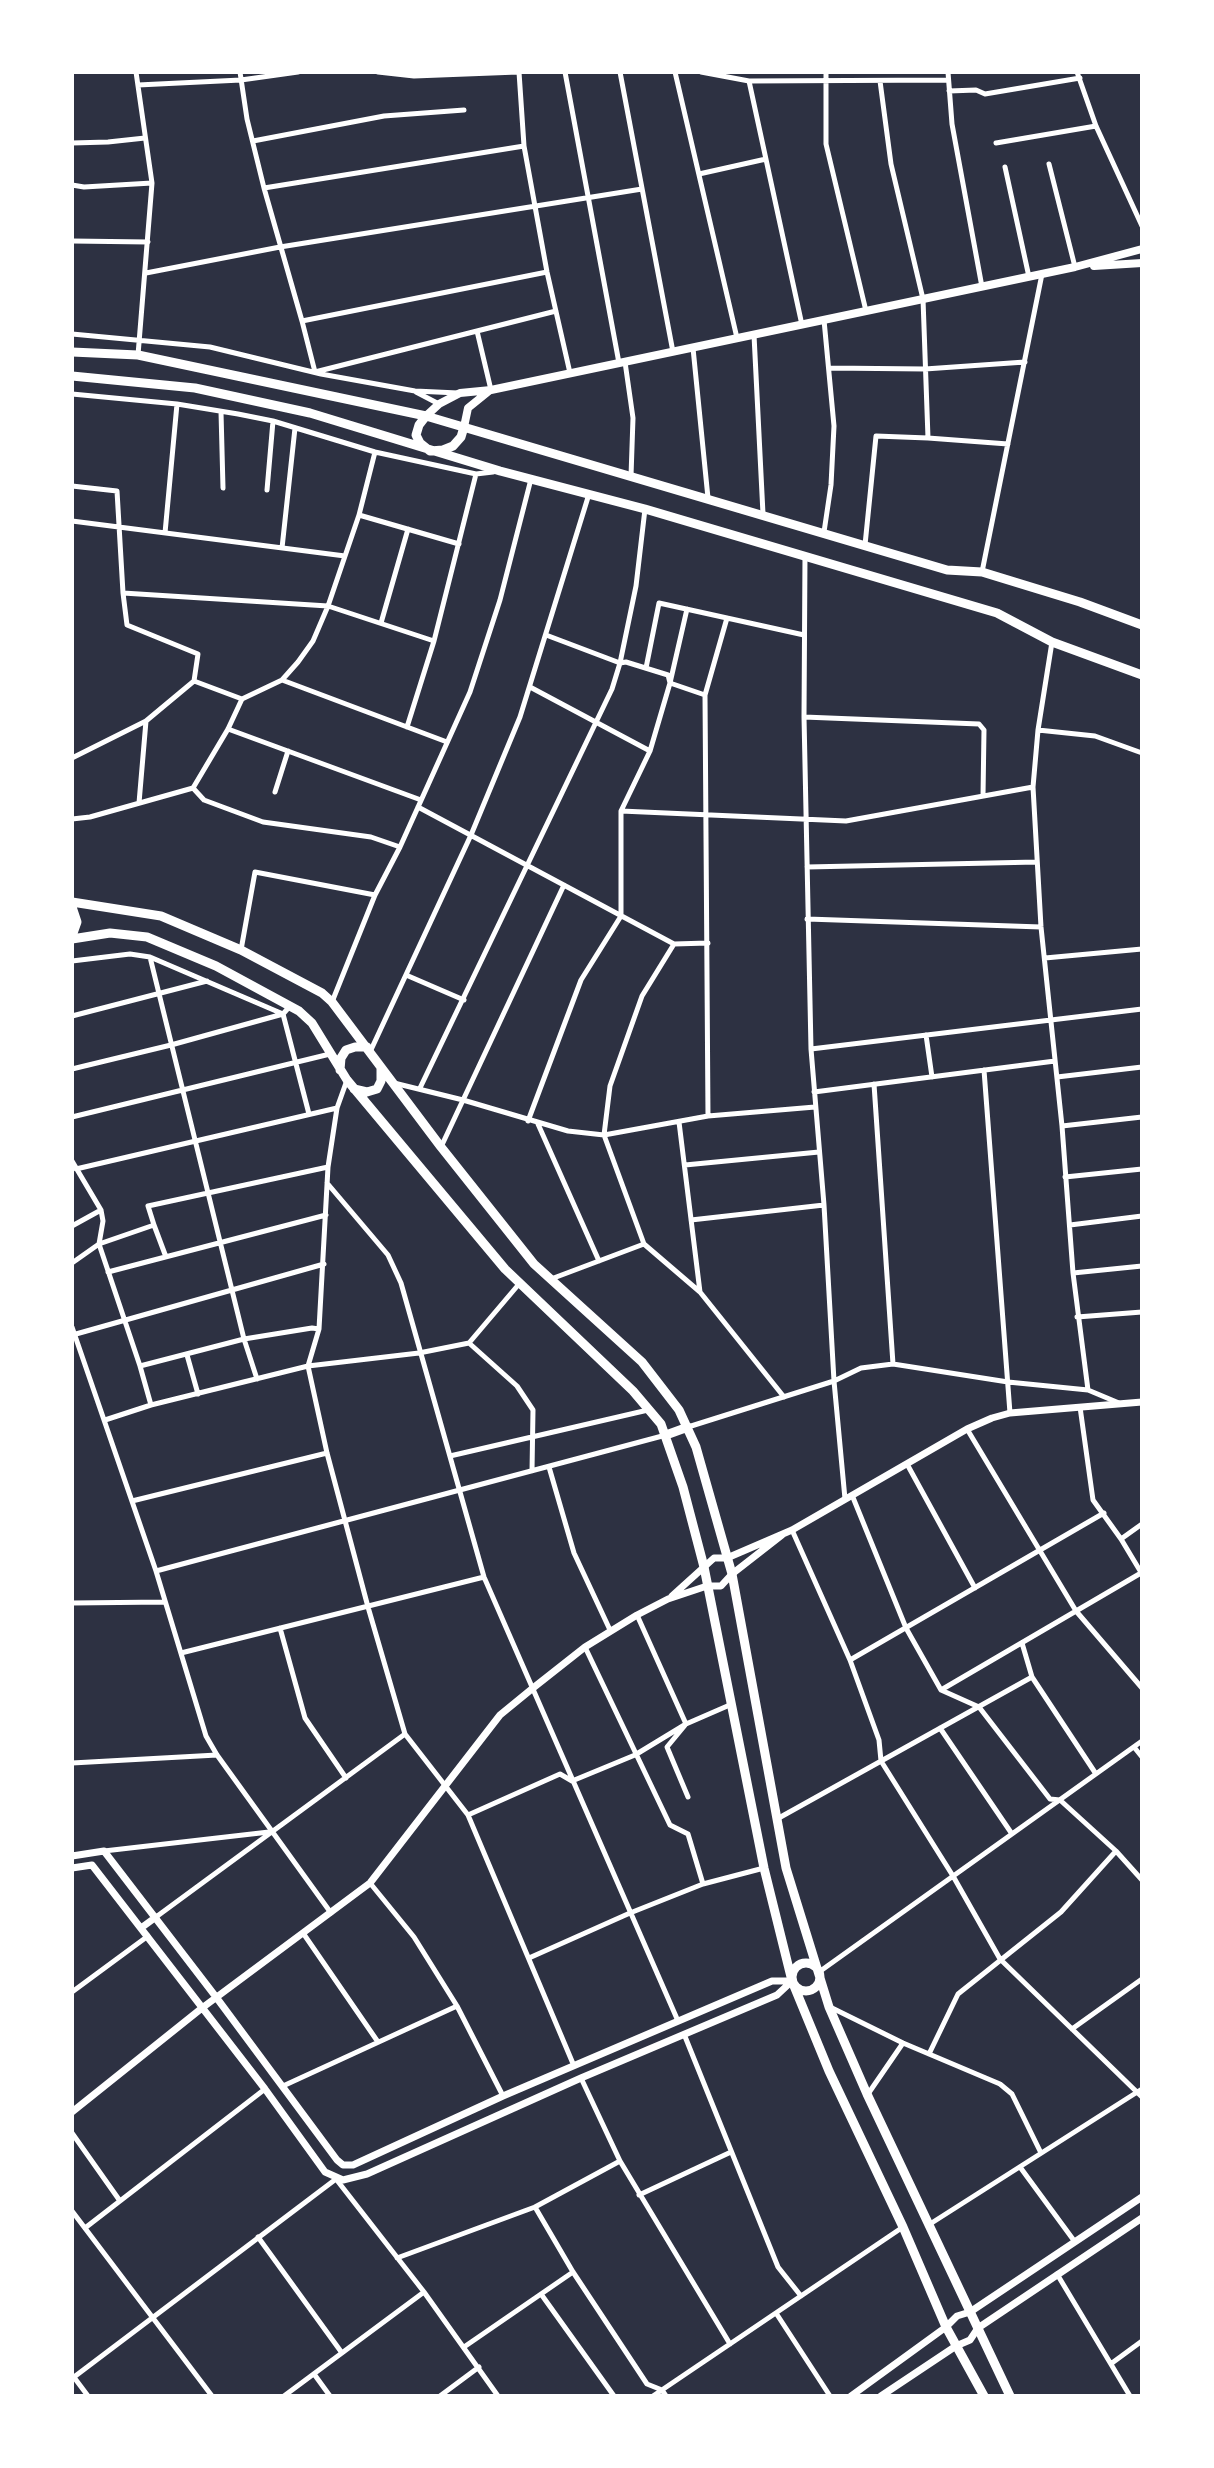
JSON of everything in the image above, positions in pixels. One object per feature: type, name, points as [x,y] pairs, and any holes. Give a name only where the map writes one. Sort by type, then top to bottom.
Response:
[{"type":"main road","points":[[490,390],[468,408],[465,427],[461,437],[453,446],[430,451],[420,443],[416,435],[419,425],[426,416],[439,404],[460,393],[490,390],[693,348],[1075,267],[1142,250],[1142,257]]},
{"type":"main road","points":[[1075,267],[1142,263]]},
{"type":"main road","points":[[72,352],[138,355],[426,416],[764,514],[947,570],[982,572],[1080,602],[1142,625]]},
{"type":"main road","points":[[72,376],[195,388],[310,413],[430,451],[589,494],[997,613],[1052,642],[1142,675]]},
{"type":"main road","points":[[72,902],[161,916],[241,950],[322,993],[332,1002],[441,1147],[534,1264],[642,1362],[669,1395],[688,1427],[696,1447],[728,1558],[786,1868],[830,2007],[867,2094],[1010,2396]]},
{"type":"main road","points":[[72,907],[77,922],[72,938],[110,933],[147,937],[216,966],[290,1006],[312,1023],[340,1071],[354,1089],[519,1284],[633,1391],[661,1424],[683,1487],[704,1567],[764,1868],[792,1981],[829,2071],[903,2227],[946,2327],[984,2396]]},
{"type":"main road","points":[[340,1071],[340,1058],[346,1050],[355,1047],[368,1050]]},
{"type":"main road","points":[[354,1089],[367,1092],[377,1089],[381,1081],[381,1068]]},
{"type":"main road","points":[[666,1435],[688,1427]]},
{"type":"main road","points":[[792,1981],[795,1969],[803,1964],[812,1965],[819,1972]]},
{"type":"main road","points":[[792,1981],[799,1989],[808,1991],[817,1986],[819,1972]]},
{"type":"street","points":[[136,72],[152,183],[138,355]]},
{"type":"street","points":[[240,72],[264,188],[315,372]]},
{"type":"street","points":[[138,86],[241,80],[298,72]]},
{"type":"street","points":[[378,72],[414,76],[519,72],[524,146],[534,206],[570,373]]},
{"type":"street","points":[[565,72],[633,418],[631,476]]},
{"type":"street","points":[[620,72],[673,352]]},
{"type":"street","points":[[675,72],[738,338]]},
{"type":"street","points":[[701,72],[729,74],[749,81],[948,80]]},
{"type":"street","points":[[783,72],[783,81]]},
{"type":"street","points":[[826,72],[826,144],[866,311]]},
{"type":"street","points":[[874,72],[891,164],[923,299],[928,438]]},
{"type":"street","points":[[898,72],[899,81]]},
{"type":"street","points":[[948,72],[952,124],[982,287]]},
{"type":"street","points":[[949,91],[976,90],[985,94],[1079,75],[1096,126],[1142,226]]},
{"type":"street","points":[[749,81],[802,325]]},
{"type":"street","points":[[253,141],[384,116],[464,110]]},
{"type":"street","points":[[996,143],[1096,126]]},
{"type":"street","points":[[72,143],[145,138]]},
{"type":"street","points":[[264,188],[524,146]]},
{"type":"street","points":[[699,174],[766,159]]},
{"type":"street","points":[[1049,164],[1075,267]]},
{"type":"street","points":[[1005,167],[1029,277]]},
{"type":"street","points":[[72,185],[152,183]]},
{"type":"street","points":[[146,273],[280,247],[642,189]]},
{"type":"street","points":[[72,241],[148,242]]},
{"type":"street","points":[[302,321],[547,272]]},
{"type":"street","points":[[982,572],[1042,274]]},
{"type":"street","points":[[315,372],[556,311]]},
{"type":"street","points":[[824,320],[834,426],[831,485],[824,532]]},
{"type":"street","points":[[477,331],[490,390]]},
{"type":"street","points":[[72,334],[210,347],[315,372],[415,391],[460,393]]},
{"type":"street","points":[[754,335],[764,514]]},
{"type":"street","points":[[693,348],[708,498]]},
{"type":"street","points":[[829,368],[925,369],[1025,362]]},
{"type":"street","points":[[415,391],[439,404]]},
{"type":"street","points":[[72,394],[177,404],[273,421],[375,452],[476,474],[500,471]]},
{"type":"street","points":[[165,533],[177,404]]},
{"type":"street","points":[[220,412],[223,488]]},
{"type":"street","points":[[267,490],[273,421]]},
{"type":"street","points":[[282,548],[295,428]]},
{"type":"street","points":[[865,545],[876,436],[1008,444]]},
{"type":"street","points":[[72,819],[90,817],[193,788],[228,729],[242,699],[282,680],[298,662],[313,641],[328,606],[359,515],[375,452]]},
{"type":"street","points":[[407,727],[434,641],[476,474]]},
{"type":"street","points":[[332,1002],[375,895],[400,847],[470,692],[500,600],[531,479]]},
{"type":"street","points":[[72,486],[117,491],[127,625],[198,654],[194,681],[146,721],[72,758]]},
{"type":"street","points":[[368,1050],[406,975],[471,835],[520,717],[589,494]]},
{"type":"street","points":[[420,1088],[612,689],[620,663],[636,586],[645,510]]},
{"type":"street","points":[[359,515],[459,544]]},
{"type":"street","points":[[72,521],[345,556]]},
{"type":"street","points":[[381,623],[408,529]]},
{"type":"street","points":[[805,556],[804,717],[811,1049],[824,1205],[834,1381],[845,1499]]},
{"type":"street","points":[[123,593],[328,606],[434,641]]},
{"type":"street","points":[[646,668],[659,603],[804,635]]},
{"type":"street","points":[[528,1121],[581,980],[621,916],[621,811],[650,751],[670,683],[687,609]]},
{"type":"street","points":[[708,1116],[705,695],[727,618]]},
{"type":"street","points":[[546,635],[620,663],[626,662],[668,675],[670,683]]},
{"type":"street","points":[[1052,642],[1038,730],[1033,788],[1041,927],[1062,1126],[1077,1317],[1088,1390]]},
{"type":"street","points":[[282,680],[447,742]]},
{"type":"street","points":[[194,681],[242,699]]},
{"type":"street","points":[[670,683],[705,695]]},
{"type":"street","points":[[530,687],[650,751]]},
{"type":"street","points":[[804,717],[979,724],[984,730],[983,796]]},
{"type":"street","points":[[140,803],[146,721]]},
{"type":"street","points":[[228,729],[421,800]]},
{"type":"street","points":[[1038,730],[1095,736],[1142,753]]},
{"type":"street","points":[[275,792],[288,751]]},
{"type":"street","points":[[193,788],[204,800],[263,822],[371,837],[400,847]]},
{"type":"street","points":[[621,811],[846,821],[1033,788]]},
{"type":"street","points":[[418,807],[674,944],[708,943]]},
{"type":"street","points":[[807,867],[1037,862]]},
{"type":"street","points":[[241,950],[255,872],[375,895]]},
{"type":"street","points":[[441,1147],[564,885]]},
{"type":"street","points":[[807,919],[1041,927]]},
{"type":"street","points":[[674,944],[642,996],[610,1086],[604,1135],[644,1244],[700,1292],[783,1397]]},
{"type":"street","points":[[1045,958],[1142,949]]},
{"type":"street","points":[[72,961],[130,954],[150,957],[284,1014]]},
{"type":"street","points":[[150,957],[244,1339],[257,1379]]},
{"type":"street","points":[[406,975],[464,1000]]},
{"type":"street","points":[[72,1016],[207,981]]},
{"type":"street","points":[[72,1069],[284,1014],[290,1006]]},
{"type":"street","points":[[811,1049],[1142,1009]]},
{"type":"street","points":[[284,1014],[309,1114]]},
{"type":"street","points":[[926,1035],[932,1077]]},
{"type":"street","points":[[72,1117],[330,1053]]},
{"type":"street","points":[[814,1092],[1055,1061]]},
{"type":"street","points":[[1057,1077],[1142,1067]]},
{"type":"street","points":[[984,1070],[1010,1413]]},
{"type":"street","points":[[347,1080],[337,1108],[328,1167],[324,1264],[318,1329],[308,1365],[327,1453],[405,1734],[468,1815],[574,2066],[620,2161],[730,2344]]},
{"type":"street","points":[[392,1082],[463,1100],[538,1124],[568,1131],[604,1135],[708,1116],[815,1107]]},
{"type":"street","points":[[874,1084],[894,1364]]},
{"type":"street","points":[[76,1169],[337,1108]]},
{"type":"street","points":[[1062,1126],[1142,1117]]},
{"type":"street","points":[[679,1122],[700,1292]]},
{"type":"street","points":[[538,1124],[599,1261]]},
{"type":"street","points":[[685,1165],[819,1152]]},
{"type":"street","points":[[72,1161],[101,1210],[104,1221],[99,1244],[151,1405]]},
{"type":"street","points":[[166,1257],[148,1206],[328,1167]]},
{"type":"street","points":[[1065,1177],[1142,1168]]},
{"type":"street","points":[[327,1183],[388,1255],[401,1284],[484,1577],[684,2034],[778,2267],[801,2296]]},
{"type":"street","points":[[691,1220],[824,1205]]},
{"type":"street","points":[[72,1226],[101,1210]]},
{"type":"street","points":[[108,1272],[326,1215]]},
{"type":"street","points":[[1070,1225],[1142,1216]]},
{"type":"street","points":[[72,1263],[99,1244],[154,1225]]},
{"type":"street","points":[[551,1279],[644,1244]]},
{"type":"street","points":[[76,1334],[324,1264]]},
{"type":"street","points":[[1073,1273],[1142,1266]]},
{"type":"street","points":[[105,1420],[151,1405],[308,1365],[419,1353],[469,1342],[519,1284]]},
{"type":"street","points":[[1077,1317],[1142,1312]]},
{"type":"street","points":[[72,1327],[156,1570],[206,1736],[271,1832],[331,1912]]},
{"type":"street","points":[[140,1366],[244,1339],[318,1329]]},
{"type":"street","points":[[469,1342],[517,1386],[533,1410],[532,1471]]},
{"type":"street","points":[[187,1355],[198,1394]]},
{"type":"street","points":[[688,1427],[834,1381],[861,1368],[894,1364],[1008,1382],[1088,1390],[1121,1404]]},
{"type":"street","points":[[668,1599],[714,1558],[728,1558],[792,1530],[992,1418],[1010,1413],[1142,1402]]},
{"type":"street","points":[[940,1690],[1141,1574],[1121,1539],[1093,1500],[1080,1407]]},
{"type":"street","points":[[450,1456],[648,1410]]},
{"type":"street","points":[[967,1430],[1076,1611],[1142,1688]]},
{"type":"street","points":[[156,1570],[666,1435]]},
{"type":"street","points":[[132,1501],[327,1453]]},
{"type":"street","points":[[907,1464],[975,1588]]},
{"type":"street","points":[[549,1467],[574,1553],[610,1630]]},
{"type":"street","points":[[852,1495],[906,1628],[940,1690],[979,1707],[1050,1799],[1060,1800],[1116,1851],[1142,1880]]},
{"type":"street","points":[[850,1660],[1104,1513]]},
{"type":"street","points":[[1121,1539],[1142,1524]]},
{"type":"street","points":[[792,1530],[850,1660],[879,1740],[881,1761],[953,1876],[1000,1959],[1140,2092],[930,2224]]},
{"type":"street","points":[[72,2112],[216,1997],[370,1883],[444,1784],[500,1715],[533,1688],[585,1647],[637,1615],[668,1599],[707,1586],[721,1586],[732,1574],[782,1535]]},
{"type":"street","points":[[181,1653],[484,1577]]},
{"type":"street","points":[[72,1603],[165,1602]]},
{"type":"street","points":[[637,1615],[686,1724]]},
{"type":"street","points":[[280,1629],[305,1718],[345,1778]]},
{"type":"street","points":[[1022,1643],[1032,1677],[1096,1774]]},
{"type":"street","points":[[585,1647],[670,1825],[688,1834],[703,1884]]},
{"type":"street","points":[[776,1820],[1032,1677]]},
{"type":"street","points":[[572,1781],[635,1755],[686,1724],[732,1704]]},
{"type":"street","points":[[686,1724],[667,1747],[688,1797]]},
{"type":"street","points":[[940,1728],[1012,1834]]},
{"type":"street","points":[[141,1928],[405,1734]]},
{"type":"street","points":[[819,1972],[1142,1741]]},
{"type":"street","points":[[1134,1747],[1142,1757]]},
{"type":"street","points":[[72,1763],[217,1755]]},
{"type":"street","points":[[468,1815],[560,1774],[572,1781]]},
{"type":"street","points":[[72,1856],[271,1832]]},
{"type":"street","points":[[72,1868],[92,1865],[104,1851]]},
{"type":"street","points":[[104,1851],[343,2165]]},
{"type":"street","points":[[929,2054],[958,1994],[1061,1912],[1116,1851]]},
{"type":"street","points":[[92,1865],[265,2089],[325,2172],[336,2179],[424,2292],[498,2396]]},
{"type":"street","points":[[529,1958],[630,1913],[703,1884],[764,1868]]},
{"type":"street","points":[[370,1883],[414,1937],[457,2006],[510,2109]]},
{"type":"street","points":[[303,1932],[378,2042]]},
{"type":"street","points":[[72,1992],[148,1936]]},
{"type":"street","points":[[1072,2029],[1142,1979]]},
{"type":"street","points":[[343,2165],[353,2164],[503,2096],[772,1981],[792,1981]]},
{"type":"street","points":[[336,2179],[349,2181],[367,2174],[581,2078],[777,1995],[792,1981]]},
{"type":"street","points":[[283,2086],[457,2006]]},
{"type":"street","points":[[830,2007],[903,2043],[1000,2084],[1012,2094],[1041,2153]]},
{"type":"street","points":[[867,2094],[903,2043]]},
{"type":"street","points":[[85,2228],[265,2089]]},
{"type":"street","points":[[72,2133],[120,2201]]},
{"type":"street","points":[[639,2195],[731,2152]]},
{"type":"street","points":[[397,2258],[535,2207],[620,2161]]},
{"type":"street","points":[[88,2396],[73,2376],[336,2179],[343,2165]]},
{"type":"street","points":[[1020,2167],[1075,2242]]},
{"type":"street","points":[[850,2396],[946,2327],[957,2316],[970,2312],[1142,2197]]},
{"type":"street","points":[[535,2207],[573,2272],[647,2384],[662,2390],[666,2396]]},
{"type":"street","points":[[72,2211],[212,2396]]},
{"type":"street","points":[[881,2396],[956,2346],[970,2340],[978,2328],[1142,2218]]},
{"type":"street","points":[[653,2396],[903,2227]]},
{"type":"street","points":[[258,2237],[342,2353]]},
{"type":"street","points":[[464,2347],[573,2272]]},
{"type":"street","points":[[1057,2274],[1130,2396]]},
{"type":"street","points":[[284,2396],[424,2292]]},
{"type":"street","points":[[541,2294],[614,2396]]},
{"type":"street","points":[[776,2313],[830,2396]]},
{"type":"street","points":[[1112,2363],[1142,2341]]},
{"type":"street","points":[[440,2396],[479,2367]]},
{"type":"street","points":[[314,2374],[330,2396]]}]
